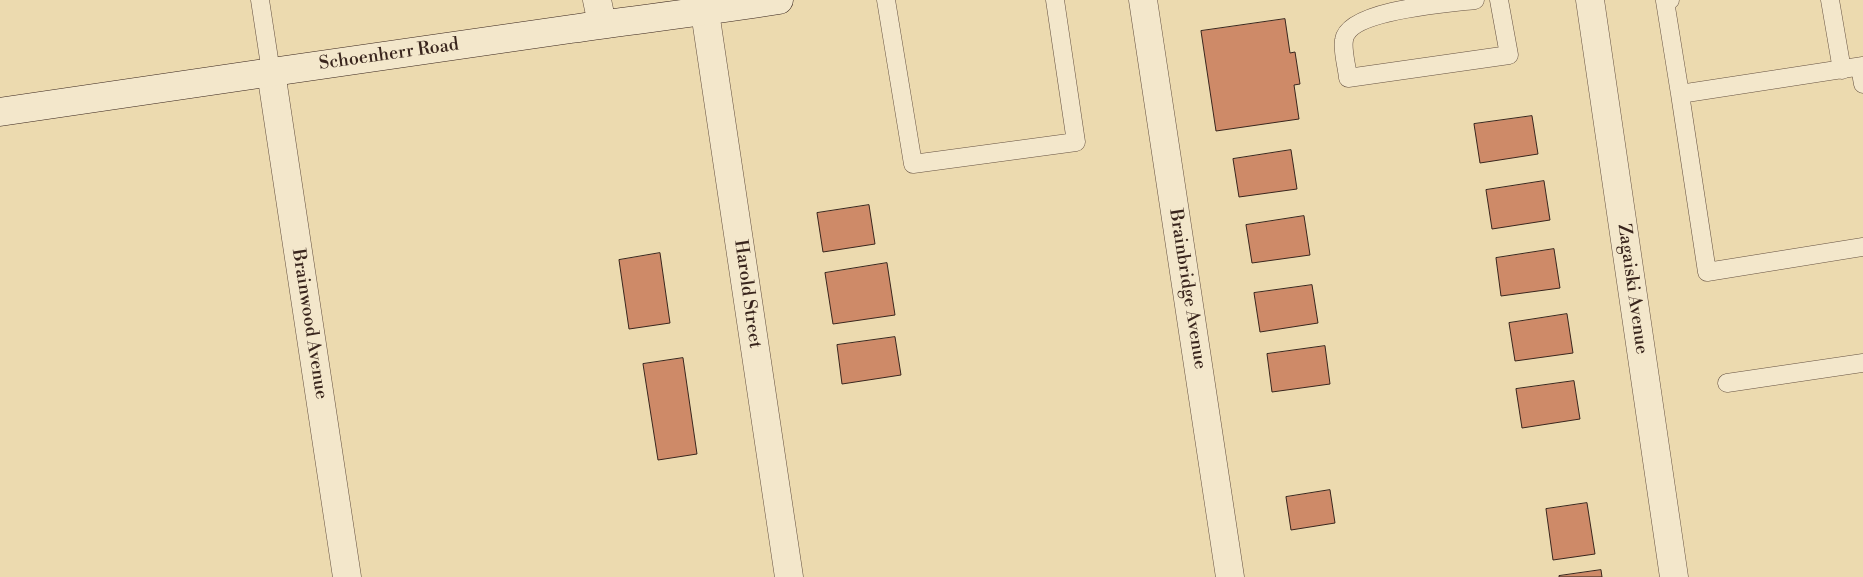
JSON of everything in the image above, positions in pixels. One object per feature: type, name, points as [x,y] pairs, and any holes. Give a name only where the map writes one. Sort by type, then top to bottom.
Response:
[{"type":"street","name":"Brainbridge Avenue","points":[[1144,0],[1230,577]]},
{"type":"street","name":"Zagaiski Avenue","points":[[1590,0],[1674,577]]},
{"type":"street","name":"Schoenherr Road","points":[[0,112],[271,72],[599,12],[705,12],[768,1]]},
{"type":"street","name":"Harold Street","points":[[705,12],[789,577]]},
{"type":"street","name":"Brainwood Avenue","points":[[271,72],[347,577]]},
{"type":"lane","points":[[260,0],[271,72]]},
{"type":"lane","points":[[886,0],[913,164],[1076,142],[1055,0]]},
{"type":"lane","points":[[1475,0],[1386,6],[1356,23],[1346,34],[1344,40],[1348,78],[1509,55],[1499,0]]},
{"type":"lane","points":[[1670,0],[1665,1],[1707,272],[1863,247]]},
{"type":"lane","points":[[1830,0],[1842,70]]},
{"type":"lane","points":[[1680,94],[1842,70],[1862,72]]},
{"type":"lane","points":[[1727,382],[1863,363]]},
{"type":"building","points":[[1285,19],[1290,53],[1295,52],[1300,84],[1294,85],[1299,119],[1216,131],[1201,31]]},
{"type":"building","points":[[1532,116],[1538,154],[1480,163],[1474,124]]},
{"type":"building","points":[[1291,150],[1297,189],[1239,197],[1233,159]]},
{"type":"building","points":[[1544,181],[1550,220],[1492,229],[1486,190]]},
{"type":"building","points":[[869,205],[875,244],[823,252],[817,213]]},
{"type":"building","points":[[1304,216],[1310,255],[1252,263],[1246,225]]},
{"type":"building","points":[[1554,249],[1560,288],[1501,296],[1496,258]]},
{"type":"building","points":[[660,253],[670,323],[629,329],[619,260]]},
{"type":"building","points":[[887,263],[895,315],[833,324],[825,273]]},
{"type":"building","points":[[1312,285],[1318,323],[1260,332],[1254,293]]},
{"type":"building","points":[[1567,314],[1573,353],[1515,361],[1509,323]]},
{"type":"building","points":[[895,337],[901,375],[842,384],[837,345]]},
{"type":"building","points":[[1325,346],[1330,384],[1272,392],[1267,354]]},
{"type":"building","points":[[683,358],[697,454],[658,460],[643,364]]},
{"type":"building","points":[[1574,381],[1580,419],[1522,428],[1516,389]]},
{"type":"building","points":[[1330,490],[1335,523],[1291,530],[1286,497]]},
{"type":"building","points":[[1587,503],[1595,554],[1553,560],[1546,509]]},
{"type":"building","points":[[1601,570],[1602,577],[1559,577],[1559,576]]}]
